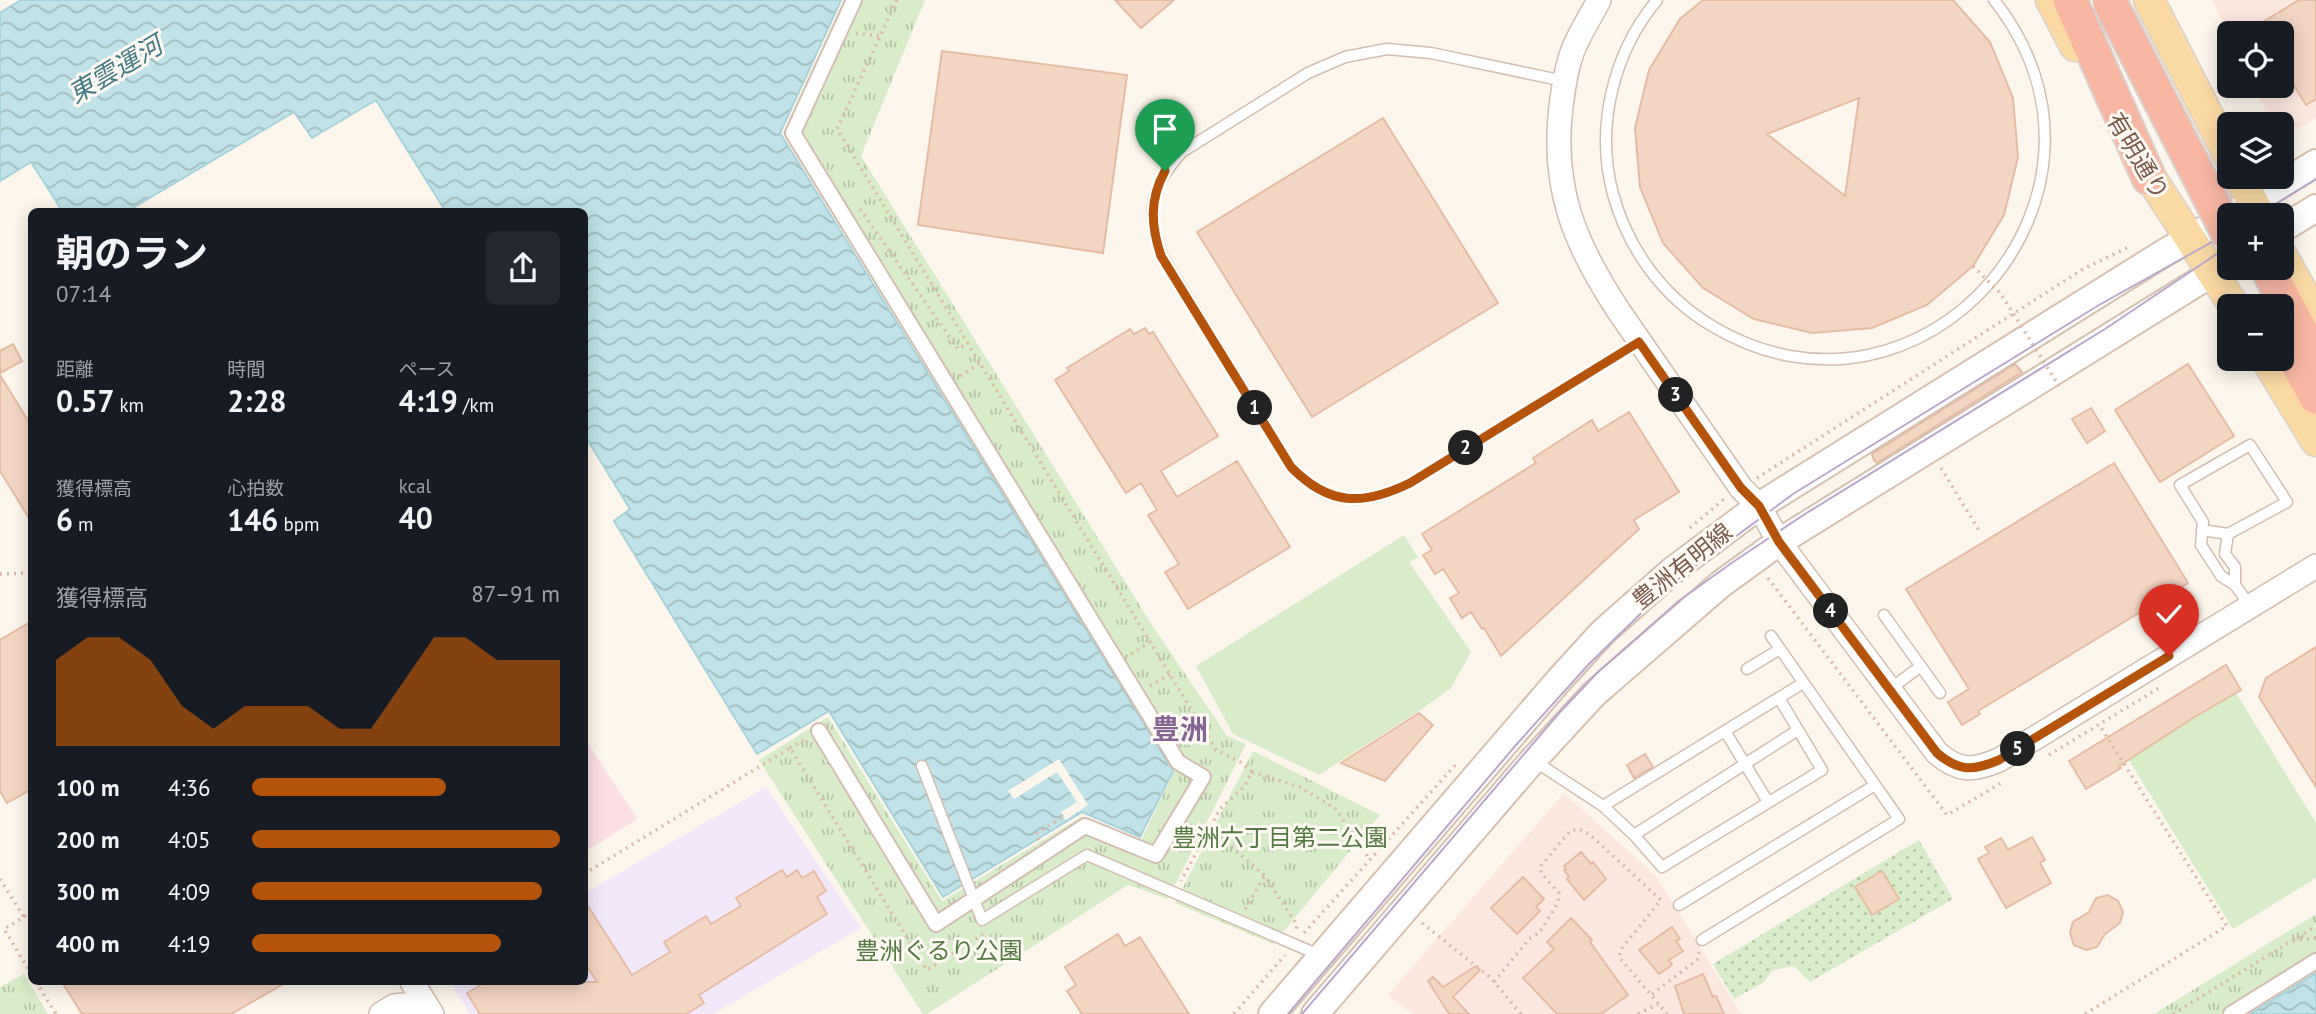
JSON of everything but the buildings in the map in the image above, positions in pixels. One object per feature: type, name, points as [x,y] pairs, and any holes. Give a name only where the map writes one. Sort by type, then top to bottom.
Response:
[{"type":"highway","points":[[2070,0],[2149,178]]},
{"type":"highway","points":[[2109,0],[2217,212]]},
{"type":"highway","points":[[2130,0],[2240,203]]},
{"type":"highway","points":[[2273,280],[2316,360]]},
{"type":"highway","points":[[2294,357],[2316,397]]},
{"type":"main road","name":"有明通り","points":[[2051,0],[2149,178],[2190,239],[2217,263]]},
{"type":"main road","points":[[2149,0],[2217,133]]},
{"type":"main road","name":"豊洲有明線","points":[[2249,203],[2316,163]]},
{"type":"main road","points":[[2294,222],[2316,208]]},
{"type":"main road","name":"豊洲有明線","points":[[1272,1014],[1503,743],[1603,632],[1672,571],[1759,506],[2217,222]]},
{"type":"main road","name":"豊洲有明線","points":[[1315,1014],[1533,760],[1594,694],[1721,584],[1779,542],[2217,269]]},
{"type":"main road","points":[[2294,278],[2316,317]]},
{"type":"main road","points":[[2273,371],[2316,441]]},
{"type":"street","points":[[819,731],[936,923],[1085,827],[1156,855],[1203,777],[1178,762],[793,133],[854,0]]},
{"type":"street","points":[[1600,0],[1576,44],[1564,81],[1558,137],[1565,201],[1576,236],[1601,285],[1741,488],[1759,506],[1779,542],[1937,753],[1948,762],[1964,768],[1980,768],[1999,760],[2316,566]]},
{"type":"street","points":[[2231,1014],[2316,961]]},
{"type":"street","points":[[413,985],[425,1010]]},
{"type":"street","points":[[381,1014],[394,1006],[425,1010]]},
{"type":"lane","points":[[1657,0],[1627,47],[1615,77],[1609,103],[1608,164],[1625,228],[1641,258],[1659,282],[1705,322],[1733,338],[1773,352],[1829,358],[1866,354],[1897,346],[1950,320],[1975,300],[1997,276],[2027,226],[2038,194],[2043,166],[2043,112],[2029,58],[2011,24],[1994,0]]},
{"type":"lane","points":[[1564,81],[1420,52],[1387,49],[1345,57],[1308,73],[1181,152],[1158,184],[1152,211],[1153,231],[1161,256],[1291,467],[1315,488],[1342,498],[1379,496],[1410,483],[1639,342]]},
{"type":"lane","points":[[2202,530],[2228,534],[2287,502],[2250,445],[2180,485],[2203,522],[2202,530],[2201,545],[2221,576],[2235,584],[2250,607]]},
{"type":"lane","points":[[2228,534],[2225,554],[2235,567],[2235,584]]},
{"type":"lane","points":[[1884,615],[1940,693]]},
{"type":"lane","points":[[1702,940],[1899,819],[1771,636]]},
{"type":"lane","points":[[1747,669],[1780,649]]},
{"type":"lane","points":[[1889,689],[1921,666]]},
{"type":"lane","points":[[1603,806],[1803,683]]},
{"type":"lane","points":[[1533,760],[1603,806],[1634,835],[1661,867],[1822,770],[1779,698]]},
{"type":"lane","points":[[1634,835],[1798,730]]},
{"type":"lane","points":[[1725,731],[1768,802]]},
{"type":"lane","points":[[922,766],[982,920],[1087,855],[1321,956]]},
{"type":"lane","points":[[1679,905],[1875,785]]},
{"type":"path","points":[[897,0],[837,129],[1216,750],[1242,763],[1252,772],[1300,787],[1336,809],[1370,860]]},
{"type":"path","points":[[847,32],[880,37]]},
{"type":"path","points":[[858,206],[958,349],[968,344]]},
{"type":"path","points":[[1755,479],[2083,269],[2142,241]]},
{"type":"path","points":[[1973,266],[2001,293],[2060,386]]},
{"type":"path","points":[[953,380],[980,363]]},
{"type":"path","points":[[1941,468],[1980,531]]},
{"type":"path","points":[[0,574],[28,573]]},
{"type":"path","points":[[1768,578],[1947,815],[2006,780]]},
{"type":"path","points":[[1123,659],[1150,642]]},
{"type":"path","points":[[1143,691],[1170,674]]},
{"type":"path","points":[[2041,760],[2168,682]]},
{"type":"path","points":[[2085,1014],[2227,926],[2087,706]]},
{"type":"path","points":[[588,872],[790,748],[927,970],[985,933]]},
{"type":"path","points":[[1175,892],[1220,809],[1244,787],[1252,772]]},
{"type":"path","points":[[1035,835],[1064,816]]},
{"type":"path","points":[[1210,828],[1265,876],[1297,925],[1294,944]]},
{"type":"path","points":[[1494,982],[1529,939],[1539,933],[1558,902],[1559,893],[1541,873],[1540,867],[1570,831],[1579,829],[1589,834],[1661,900],[1621,949],[1619,957],[1667,1014]]},
{"type":"path","points":[[1238,920],[1265,876]]},
{"type":"path","points":[[0,878],[24,917]]},
{"type":"path","points":[[28,914],[4,929],[28,968]]},
{"type":"path","points":[[1421,922],[1494,982],[1521,1014]]},
{"type":"path","points":[[2172,1014],[2316,926]]},
{"type":"path","points":[[2291,941],[2316,938]]},
{"type":"path","points":[[1652,994],[1697,960],[1702,940]]},
{"type":"path","points":[[38,985],[56,1014]]},
{"type":"path","points":[[1638,1014],[1658,1004]]},
{"type":"shaded area","points":[[2212,0],[2316,0],[2316,118],[2295,131],[2294,112],[2266,112],[2260,98],[2294,98],[2294,21],[2222,21]]},
{"type":"shaded area","points":[[588,743],[637,819],[588,850]]},
{"type":"shaded area","points":[[766,787],[861,928],[713,1014],[470,1014],[452,985],[588,985],[588,891]]},
{"type":"shaded area","points":[[1564,793],[1657,877],[1741,1014],[1413,1014],[1388,995]]},
{"type":"green space","name":"豊洲ぐるり公園","points":[[844,0],[925,0],[861,156],[1150,622],[1227,736],[1246,744],[1168,899],[1128,885],[927,1014],[923,1014],[759,760],[828,717],[942,901],[1081,817],[1141,841],[1174,771],[783,133]]},
{"type":"green space","points":[[1404,535],[1418,557],[1409,562],[1471,652],[1451,688],[1319,775],[1233,734],[1196,666]]},
{"type":"green space","points":[[2222,670],[2316,823],[2316,878],[2233,929],[2114,736]]},
{"type":"green space","name":"豊洲六丁目第二公園","points":[[1253,751],[1380,815],[1273,944],[1175,903]]},
{"type":"green space","points":[[1919,840],[1953,899],[1810,982],[1794,966],[1773,970],[1764,982],[1734,999],[1713,964]]},
{"type":"green space","points":[[2316,914],[2316,971],[2247,1014],[2154,1014]]},
{"type":"green space","points":[[24,974],[28,985],[31,985],[48,1014],[0,1014],[0,987]]},
{"type":"water","name":"東雲運河","points":[[21,0],[841,0],[780,133],[1173,771],[1140,837],[1082,812],[943,897],[829,711],[757,754],[614,521],[630,509],[588,441],[588,208],[444,208],[376,100],[312,138],[294,112],[133,208],[60,208],[31,162],[0,181],[0,13]]},
{"type":"water","points":[[2316,973],[2316,1014],[2250,1014]]},
{"type":"pier","points":[[1059,759],[1088,805],[1066,820],[1061,812],[1077,802],[1057,772],[1014,799],[1008,791]]},
{"type":"tram line","points":[[2277,203],[2316,179]]},
{"type":"tram line","points":[[1288,1014],[1516,745],[1588,665],[1669,586],[1793,494],[2099,305],[2217,239]]},
{"type":"tram line","points":[[1302,1014],[1560,712],[1598,672],[1680,600],[1805,514],[2105,329],[2217,254]]},
{"type":"district","name":"豊洲","points":[[1180,728]]},
{"type":"route","points":[[1165,171],[1154,196],[1152,211],[1153,231],[1161,256],[1291,467],[1303,479],[1327,494],[1357,499],[1387,495],[1639,342],[1741,488],[1759,506],[1779,542],[1937,753],[1948,762],[1964,768],[1980,768],[1999,760],[2169,656]]}]
